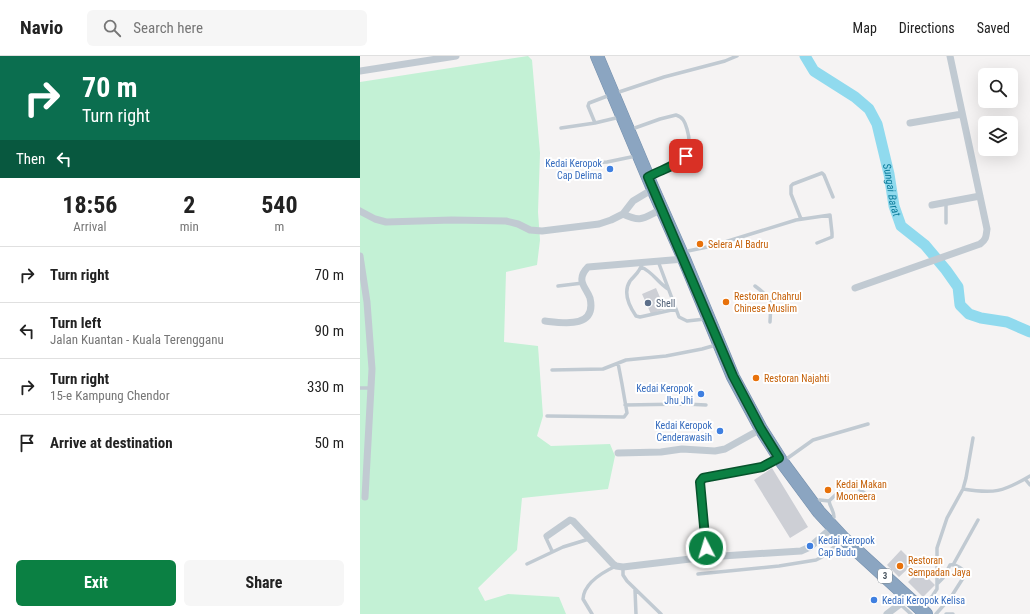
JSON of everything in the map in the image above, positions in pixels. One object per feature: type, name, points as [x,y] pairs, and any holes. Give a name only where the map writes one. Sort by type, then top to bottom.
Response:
[{"type":"highway","name":"3","points":[[597,56],[733,376],[761,429],[781,460],[831,526],[904,601],[919,612]]},
{"type":"street","points":[[360,71],[456,56]]},
{"type":"street","points":[[855,288],[980,244],[984,241],[987,229],[950,56]]},
{"type":"street","points":[[910,123],[962,114]]},
{"type":"street","points":[[360,211],[375,219],[386,222],[452,220],[511,222],[536,231],[599,224],[611,220],[623,214],[633,201],[653,189]]},
{"type":"street","points":[[932,205],[980,196]]},
{"type":"street","points":[[623,214],[640,220],[662,210]]},
{"type":"street","points":[[360,256],[370,332],[372,369],[365,497]]},
{"type":"street","points":[[545,321],[563,324],[576,323],[585,319],[589,312],[591,303],[588,292],[583,283],[583,274],[588,267],[641,265],[682,256]]},
{"type":"street","points":[[618,453],[661,452],[682,449],[715,451],[725,449],[761,429]]},
{"type":"street","points":[[707,557],[700,482],[703,478],[762,467],[781,460]]},
{"type":"street","points":[[547,536],[570,520],[573,521],[608,560],[620,566],[707,557],[807,550],[831,526]]},
{"type":"street","points":[[887,614],[904,601]]},
{"type":"lane","points":[[596,123],[588,106],[589,103],[664,77],[725,61],[736,56]]},
{"type":"lane","points":[[629,130],[676,115],[683,119],[686,124],[689,137],[686,156],[678,163],[658,171],[648,177]]},
{"type":"lane","points":[[561,128],[596,123],[623,116]]},
{"type":"lane","points":[[578,164],[607,162],[639,155]]},
{"type":"lane","points":[[801,219],[791,194],[791,186],[793,184],[822,173],[833,197]]},
{"type":"lane","points":[[946,202],[946,223]]},
{"type":"lane","points":[[682,256],[801,219],[830,215],[832,237],[818,243]]},
{"type":"lane","points":[[658,261],[680,318],[684,320],[708,319]]},
{"type":"lane","points":[[668,289],[658,281],[649,270],[641,265],[627,287],[627,300],[634,314],[640,317],[676,309]]},
{"type":"lane","points":[[558,286],[583,283]]},
{"type":"lane","points":[[755,286],[769,298],[772,309],[770,322]]},
{"type":"lane","points":[[552,370],[603,369],[626,360],[666,356],[719,344]]},
{"type":"lane","points":[[548,416],[624,417],[627,413],[618,363]]},
{"type":"lane","points":[[360,388],[372,388]]},
{"type":"lane","points":[[625,405],[706,405]]},
{"type":"lane","points":[[781,460],[813,440],[868,424]]},
{"type":"lane","points":[[919,612],[937,589],[937,548],[947,518],[963,488],[973,438]]},
{"type":"lane","points":[[963,488],[987,492],[1004,490],[1030,476]]},
{"type":"lane","points":[[1025,478],[1030,485]]},
{"type":"lane","points":[[812,502],[820,500],[829,501],[846,485],[855,486],[867,495]]},
{"type":"lane","points":[[829,501],[834,517],[831,526]]},
{"type":"lane","points":[[937,584],[943,578],[948,567],[953,565],[978,520]]},
{"type":"lane","points":[[547,536],[546,538],[552,551]]},
{"type":"lane","points":[[527,564],[552,551],[572,543],[589,539]]},
{"type":"lane","points":[[698,574],[792,565],[816,560],[844,539]]},
{"type":"lane","points":[[936,614],[951,597],[965,575],[964,570],[953,565]]},
{"type":"lane","points":[[592,614],[583,599],[586,589],[603,572],[620,566],[627,581],[660,614]]},
{"type":"lane","points":[[635,590],[636,614]]},
{"type":"lane","points":[[946,614],[953,614]]},
{"type":"green space","points":[[528,56],[532,60],[540,153],[538,212],[540,240],[537,265],[506,272],[504,342],[538,346],[543,416],[537,436],[551,446],[610,444],[615,456],[608,489],[522,498],[517,550],[478,588],[485,601],[508,594],[559,597],[566,614],[360,614],[360,82]]},
{"type":"building","points":[[656,288],[665,309],[651,314],[642,294]]},
{"type":"building","points":[[772,468],[808,527],[790,538],[754,480]]},
{"type":"building","points":[[901,550],[914,563],[899,577],[887,565]]},
{"type":"building","points":[[920,570],[935,585],[923,597],[908,582]]},
{"type":"waterway","name":"Sungai Barat","points":[[805,56],[814,71],[855,97],[869,109],[877,124],[889,174],[894,206],[901,226],[925,245],[946,270],[958,287],[960,305],[969,314],[981,318],[1007,322],[1030,332]]},
{"type":"place","name":"Kedai Keropok Cap Delima","points":[[610,169]]},
{"type":"place","name":"Selera Al Badru","points":[[700,244]]},
{"type":"place","name":"Restoran Chahrul Chinese Muslim","points":[[726,302]]},
{"type":"place","name":"Shell","points":[[648,303]]},
{"type":"place","name":"Restoran Najahti","points":[[756,378]]},
{"type":"place","name":"Kedai Keropok Jhu Jhi","points":[[701,394]]},
{"type":"place","name":"Kedai Keropok Cenderawasih","points":[[720,431]]},
{"type":"place","name":"Kedai Makan Mooneera","points":[[828,490]]},
{"type":"place","name":"Kedai Keropok Cap Budu","points":[[810,546]]},
{"type":"place","name":"Restoran Sempadan Jaya","points":[[900,566]]},
{"type":"place","name":"Kedai Keropok Kelisa","points":[[874,600]]},
{"type":"route","points":[[686,156],[678,163],[658,171],[648,177],[733,376],[761,429],[779,458],[762,467],[703,478],[700,482],[700,486],[706,548]]}]
